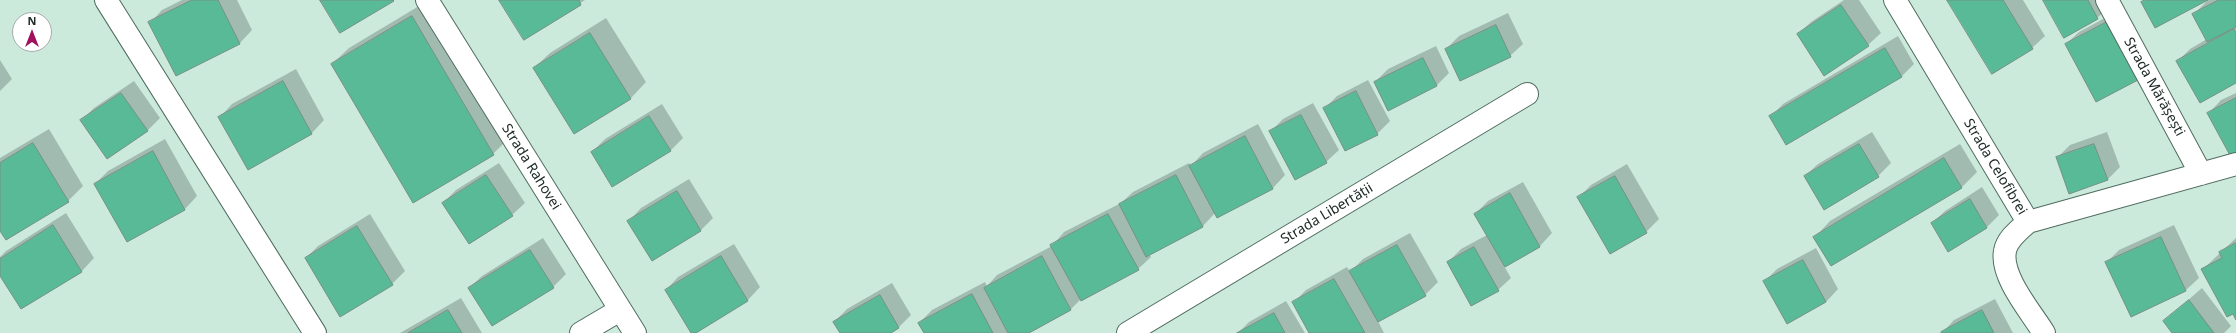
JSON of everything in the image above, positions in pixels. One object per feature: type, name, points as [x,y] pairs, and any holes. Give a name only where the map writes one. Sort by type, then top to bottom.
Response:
[{"type":"street","points":[[106,0],[315,333]]},
{"type":"street","name":"Strada Rahovei","points":[[427,0],[635,333]]},
{"type":"street","name":"Strada Celofibrei","points":[[1895,0],[2028,222],[2011,238],[2005,251],[2006,265],[2009,279],[2044,333]]},
{"type":"street","name":"Strada Mărășești","points":[[2107,0],[2201,174]]},
{"type":"street","name":"Strada Libertății","points":[[1128,333],[1527,94]]},
{"type":"street","points":[[2028,222],[2236,164]]},
{"type":"street","points":[[581,333],[620,310]]},
{"type":"building","points":[[192,0],[218,0],[240,44],[176,76],[148,22]]},
{"type":"building","points":[[320,0],[393,0],[394,1],[340,33]]},
{"type":"building","points":[[499,0],[579,0],[581,5],[524,40]]},
{"type":"building","points":[[1947,0],[2003,0],[2033,49],[1992,74]]},
{"type":"building","points":[[2043,0],[2088,0],[2098,19],[2064,38]]},
{"type":"building","points":[[2145,0],[2208,0],[2155,28],[2141,2]]},
{"type":"building","points":[[2219,0],[2236,0],[2236,27],[2207,42],[2192,14]]},
{"type":"building","points":[[1841,5],[1869,46],[1824,76],[1797,34]]},
{"type":"building","points":[[412,16],[494,155],[413,203],[331,64]]},
{"type":"building","points":[[2107,22],[2138,80],[2096,102],[2065,44]]},
{"type":"building","points":[[1496,25],[1511,57],[1460,81],[1445,49]]},
{"type":"building","points":[[2234,29],[2236,33],[2236,83],[2200,103],[2176,61]]},
{"type":"building","points":[[590,33],[631,99],[574,134],[533,68]]},
{"type":"building","points":[[1885,48],[1902,77],[1786,145],[1769,116]]},
{"type":"building","points":[[1423,58],[1437,86],[1388,111],[1374,82]]},
{"type":"building","points":[[283,81],[312,134],[248,170],[218,117]]},
{"type":"building","points":[[1356,91],[1378,135],[1345,151],[1323,108]]},
{"type":"building","points":[[121,93],[148,131],[107,159],[80,120]]},
{"type":"building","points":[[2236,98],[2236,157],[2232,159],[2207,113]]},
{"type":"building","points":[[1301,115],[1327,163],[1295,180],[1269,131]]},
{"type":"building","points":[[649,116],[671,151],[612,187],[591,152]]},
{"type":"building","points":[[1245,136],[1273,189],[1217,218],[1189,166]]},
{"type":"building","points":[[33,143],[69,202],[6,240],[0,231],[0,163]]},
{"type":"building","points":[[1859,144],[1879,177],[1824,210],[1804,176]]},
{"type":"building","points":[[2094,144],[2108,180],[2069,194],[2056,157]]},
{"type":"building","points":[[153,151],[185,210],[127,242],[94,184]]},
{"type":"building","points":[[1944,158],[1962,188],[1831,266],[1813,237]]},
{"type":"building","points":[[486,175],[513,216],[469,244],[442,203]]},
{"type":"building","points":[[1176,175],[1203,227],[1146,257],[1119,204]]},
{"type":"building","points":[[1615,176],[1647,233],[1610,254],[1577,197]]},
{"type":"building","points":[[677,191],[701,231],[652,261],[627,221]]},
{"type":"building","points":[[1510,193],[1540,247],[1505,267],[1474,214]]},
{"type":"building","points":[[1970,199],[1987,228],[1948,252],[1931,223]]},
{"type":"building","points":[[1108,214],[1139,270],[1081,301],[1050,245]]},
{"type":"building","points":[[53,225],[82,272],[21,309],[0,276],[0,259]]},
{"type":"building","points":[[357,226],[393,285],[340,317],[305,258]]},
{"type":"building","points":[[2161,237],[2186,291],[2131,317],[2105,262]]},
{"type":"building","points":[[2236,243],[2236,320],[2233,314],[2227,317],[2201,269],[2222,258],[2219,252]]},
{"type":"building","points":[[1397,245],[1426,296],[1378,322],[1349,271]]},
{"type":"building","points":[[1474,247],[1499,291],[1471,306],[1447,262]]},
{"type":"building","points":[[530,250],[554,288],[492,326],[468,288]]},
{"type":"building","points":[[721,256],[748,301],[696,333],[691,333],[665,290]]},
{"type":"building","points":[[1042,256],[1071,310],[1029,333],[1008,333],[984,288]]},
{"type":"building","points":[[1803,260],[1826,302],[1787,324],[1763,281]]},
{"type":"building","points":[[1334,279],[1365,333],[1309,333],[1292,302]]},
{"type":"building","points":[[972,294],[993,333],[924,333],[918,323]]},
{"type":"building","points":[[880,295],[899,328],[891,333],[840,333],[833,322]]},
{"type":"building","points":[[2189,300],[2214,333],[2172,333],[2163,321]]},
{"type":"building","points":[[448,310],[462,333],[408,333]]},
{"type":"building","points":[[1982,310],[1994,333],[1941,333],[1941,332]]},
{"type":"building","points":[[1274,313],[1285,333],[1237,333]]}]
